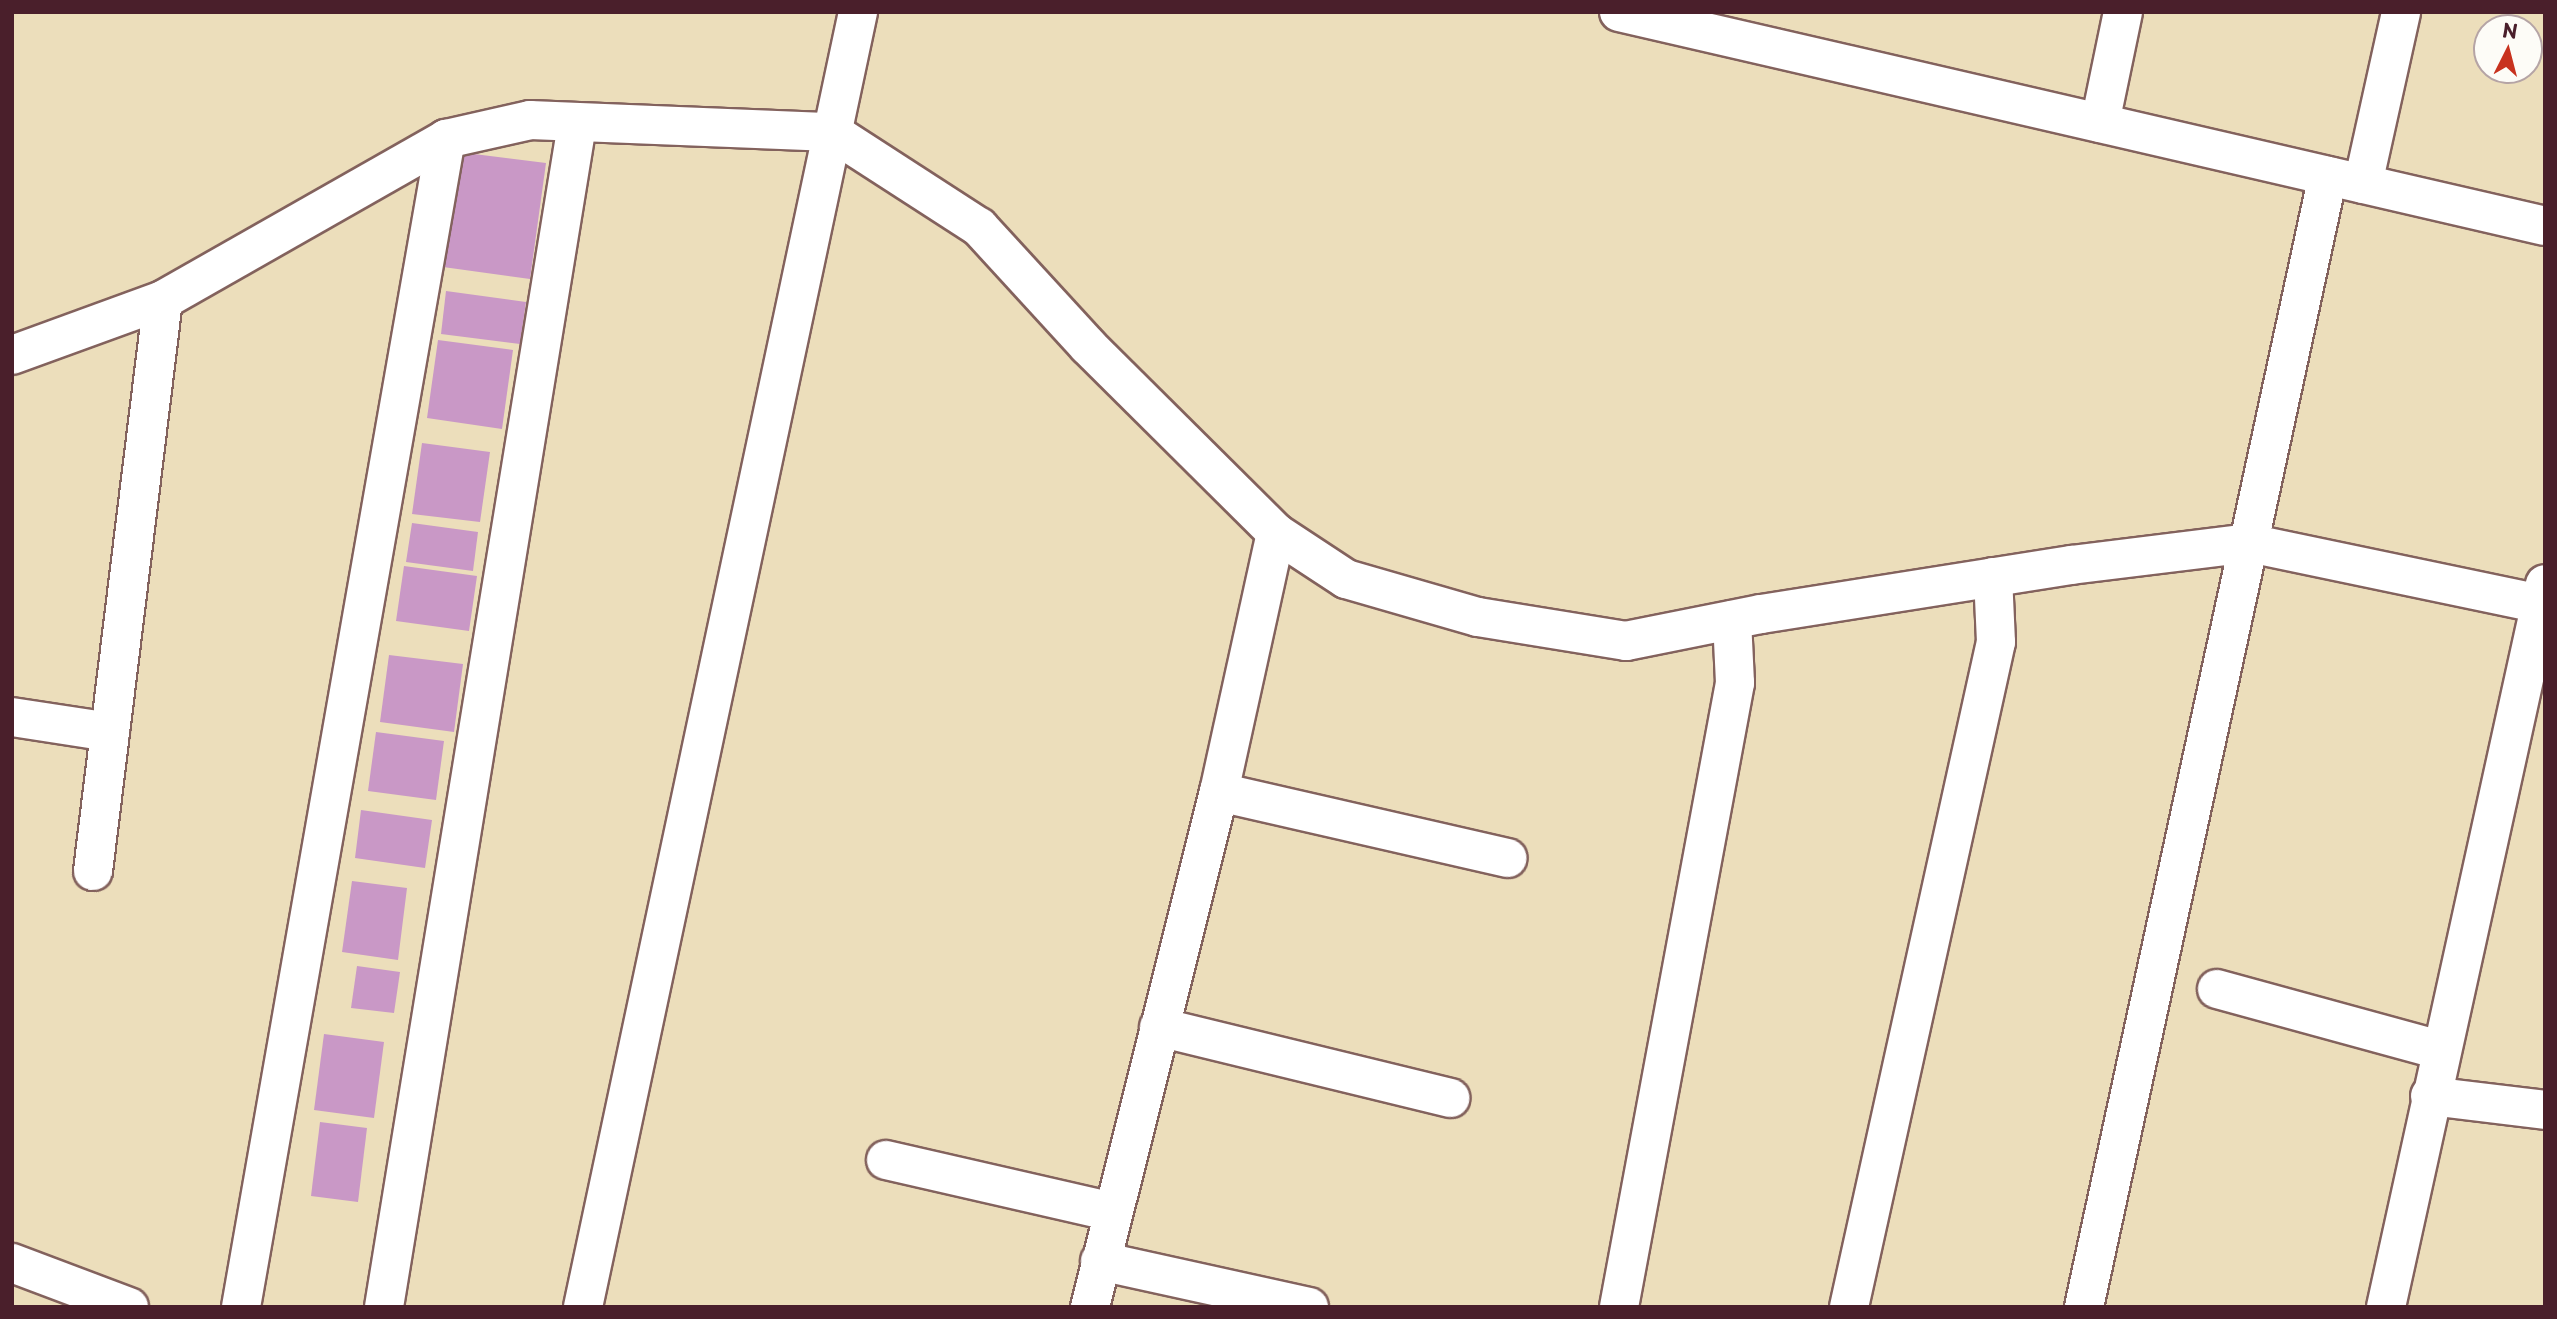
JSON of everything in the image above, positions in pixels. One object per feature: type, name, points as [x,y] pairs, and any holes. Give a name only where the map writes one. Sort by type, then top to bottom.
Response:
[{"type":"street","points":[[583,1307],[858,12]]},
{"type":"street","points":[[1619,12],[2545,226]]},
{"type":"street","points":[[2100,123],[2123,12]]},
{"type":"street","points":[[2084,1307],[2249,543],[2345,180],[2401,12]]},
{"type":"street","points":[[12,355],[163,300],[446,139],[530,120],[577,124],[832,132],[979,227],[1088,346],[1276,533],[1346,579],[1478,617],[1626,641],[1732,620],[1993,577],[2249,543],[2543,597],[2440,1050],[2386,1307]]},
{"type":"street","points":[[384,1307],[577,124]]},
{"type":"street","points":[[241,1307],[446,139]]},
{"type":"street","points":[[93,871],[163,300]]},
{"type":"street","points":[[1090,1307],[1219,792],[1276,533]]},
{"type":"street","points":[[1849,1307],[1996,642],[1993,577]]},
{"type":"street","points":[[1619,1307],[1735,683],[1732,620]]},
{"type":"street","points":[[12,717],[110,732]]},
{"type":"street","points":[[1219,792],[1508,858]]},
{"type":"street","points":[[2217,989],[2440,1050]]},
{"type":"street","points":[[1159,1027],[1450,1098]]},
{"type":"street","points":[[2430,1097],[2545,1110]]},
{"type":"street","points":[[886,1160],[1113,1212]]},
{"type":"street","points":[[1100,1261],[1309,1307]]},
{"type":"street","points":[[12,1263],[129,1307]]},
{"type":"building","points":[[458,152],[546,163],[530,279],[443,267]]},
{"type":"building","points":[[446,291],[526,302],[520,344],[441,334]]},
{"type":"building","points":[[438,340],[513,350],[502,429],[427,418]]},
{"type":"building","points":[[422,443],[490,452],[480,522],[412,514]]},
{"type":"building","points":[[412,523],[478,532],[473,571],[406,562]]},
{"type":"building","points":[[404,566],[477,576],[469,631],[396,621]]},
{"type":"building","points":[[389,655],[463,664],[454,732],[380,722]]},
{"type":"building","points":[[376,732],[444,741],[436,800],[368,791]]},
{"type":"building","points":[[361,810],[432,820],[425,868],[355,858]]},
{"type":"building","points":[[352,881],[407,888],[398,960],[342,952]]},
{"type":"building","points":[[357,966],[400,972],[394,1013],[351,1008]]},
{"type":"building","points":[[324,1034],[384,1042],[374,1118],[314,1110]]},
{"type":"building","points":[[320,1122],[367,1128],[358,1202],[311,1196]]}]
